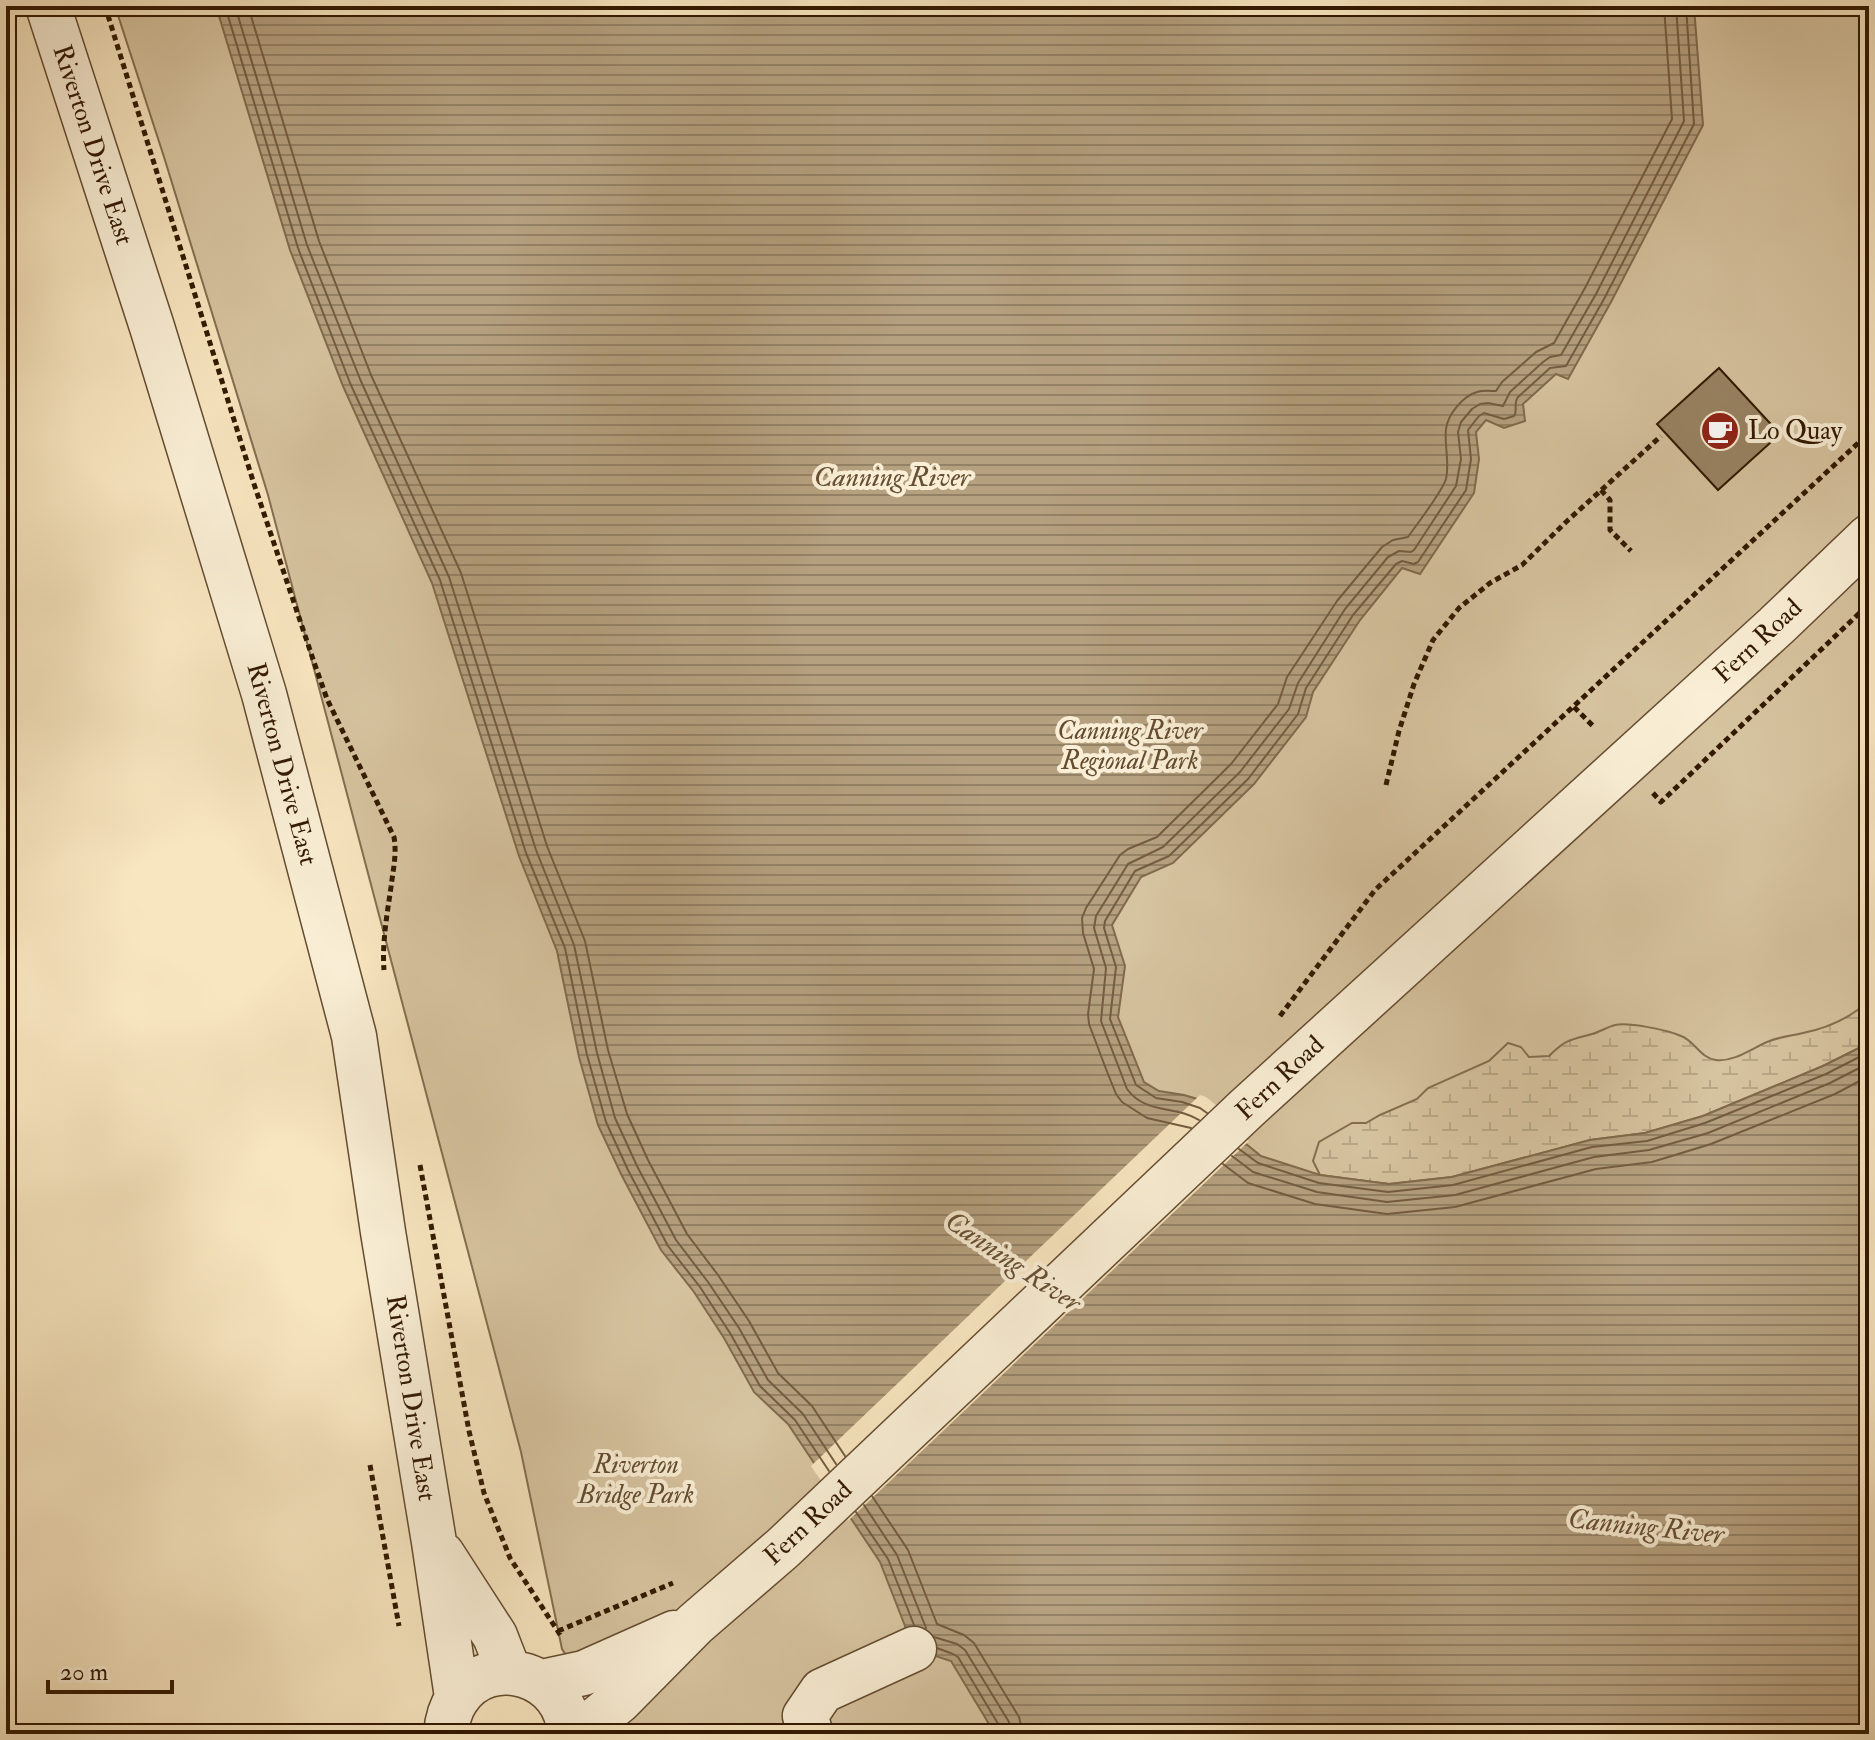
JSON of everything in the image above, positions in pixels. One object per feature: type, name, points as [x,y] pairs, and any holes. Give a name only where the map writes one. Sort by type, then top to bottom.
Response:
[{"type":"street","name":"Riverton Drive East","points":[[48,6],[152,327],[264,694],[354,1036],[434,1542],[448,1724]]},
{"type":"street","name":"Fern Road","points":[[578,1734],[619,1701],[695,1624],[783,1548],[1247,1108],[1776,626],[1869,537]]},
{"type":"street","name":"Riverton Drive East","points":[[434,1542],[495,1636],[526,1677],[555,1694],[564,1708],[569,1734]]},
{"type":"street","name":"Fern Road","points":[[526,1677],[584,1673],[695,1624]]},
{"type":"street","points":[[811,1734],[805,1716],[822,1691],[914,1649]]},
{"type":"street","name":"Riverton Drive East","points":[[448,1724],[472,1684],[480,1679],[489,1675],[526,1677]]},
{"type":"path","points":[[1272,1026],[1375,890],[1869,433]]},
{"type":"path","points":[[1386,785],[1407,707],[1433,640],[1459,608],[1490,583],[1522,565],[1661,436]]},
{"type":"path","points":[[1601,490],[1610,500],[1610,530],[1631,551]]},
{"type":"path","points":[[1646,784],[1661,802],[1869,604]]},
{"type":"path","points":[[1574,707],[1593,726]]},
{"type":"path","points":[[370,1465],[401,1637]]},
{"type":"path","points":[[558,1631],[685,1578]]},
{"type":"green space","name":"Canning River","points":[[115,6],[1869,6],[1869,1734],[618,1734],[562,1649],[521,1452],[268,495]]},
{"type":"green space","points":[[1869,1001],[1869,1043],[1823,1066],[1703,1116],[1645,1133],[1590,1140],[1452,1177],[1389,1184],[1320,1175],[1313,1161],[1319,1142],[1352,1123],[1366,1123],[1417,1099],[1428,1088],[1489,1061],[1508,1043],[1521,1047],[1529,1057],[1549,1056],[1569,1041],[1615,1025],[1629,1025],[1686,1038],[1710,1059],[1723,1060],[1771,1040],[1830,1025]]},
{"type":"water","name":"Canning River","points":[[216,6],[1694,6],[1703,125],[1568,379],[1556,374],[1523,404],[1525,421],[1504,428],[1486,420],[1476,432],[1479,459],[1474,493],[1420,574],[1402,568],[1360,620],[1313,692],[1306,717],[1254,784],[1173,863],[1141,877],[1112,925],[1125,966],[1118,1017],[1144,1082],[1159,1091],[1204,1101],[1261,1156],[1320,1175],[1389,1184],[1452,1177],[1590,1140],[1645,1133],[1703,1116],[1823,1066],[1869,1043],[1869,1734],[995,1734],[951,1661],[914,1649],[880,1562],[788,1424],[754,1392],[694,1292],[661,1250],[598,1125],[579,1057],[557,951],[519,856],[432,583],[343,386],[290,250]]},
{"type":"pier","points":[[1200,1095],[1228,1115],[1249,1141],[848,1521],[811,1466]]},
{"type":"building","points":[[1719,368],[1780,434],[1718,490],[1657,424]]},
{"type":"place","name":"Lo Quay","points":[[1720,431]]},
{"type":"park label","name":"Canning River Regional Park","points":[[1130,746]]},
{"type":"park label","name":"Riverton Bridge Park","points":[[636,1480]]}]
